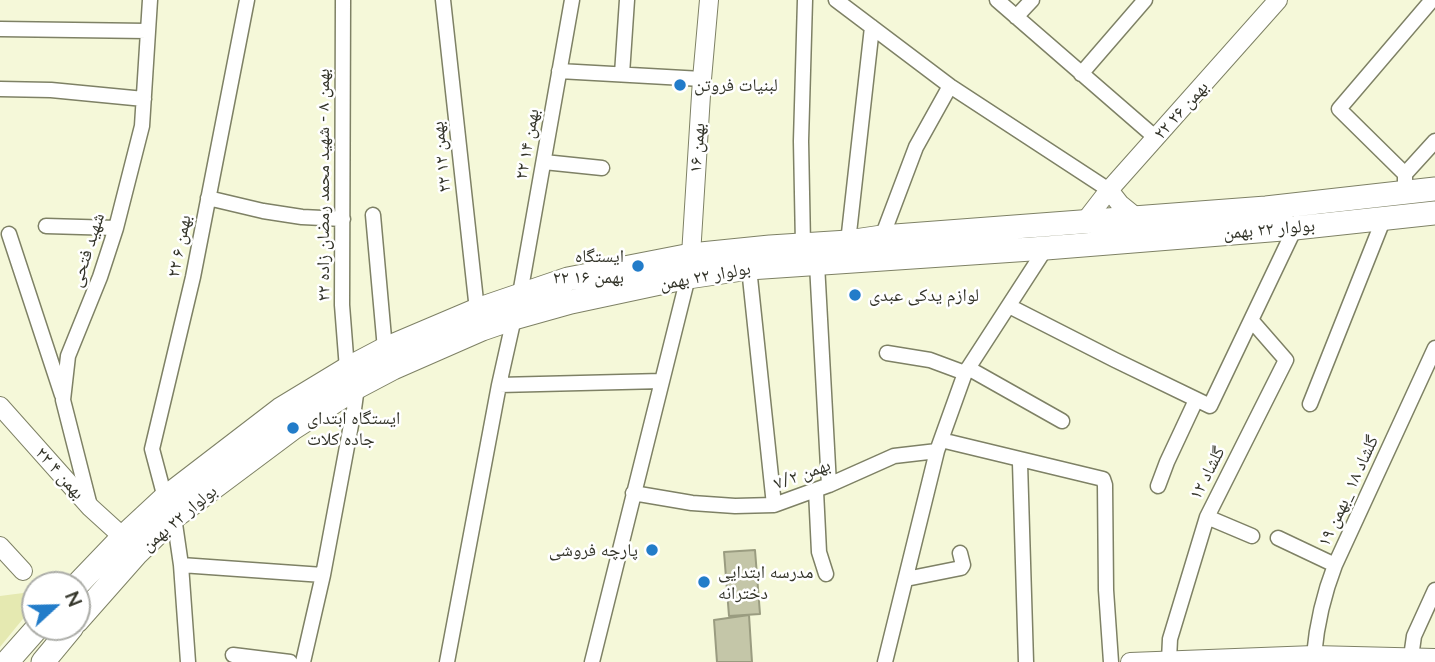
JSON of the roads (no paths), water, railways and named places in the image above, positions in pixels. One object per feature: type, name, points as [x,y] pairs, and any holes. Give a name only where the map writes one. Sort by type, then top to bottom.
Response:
[{"type":"main road","name":"بولوار ۲۲ بهمن","points":[[352,378],[385,349],[477,310],[568,279],[689,266],[803,245],[1266,208],[1405,183],[1435,189]]},
{"type":"main road","name":"بولوار ۲۲ بهمن","points":[[90,571],[123,537],[170,507],[281,409],[352,378],[393,368],[514,318],[689,266],[749,268],[1046,248],[1296,228],[1435,213]]},
{"type":"main road","name":"بولوار ۲۲ بهمن","points":[[91,605],[137,553],[170,507]]},
{"type":"main road","points":[[7,662],[26,641]]},
{"type":"main road","points":[[43,662],[60,641]]},
{"type":"street","name":"شهید فتحی","points":[[90,507],[63,400],[68,356],[100,277],[116,228],[142,126],[150,0]]},
{"type":"street","name":"۲۲ بهمن ۶","points":[[188,662],[181,565],[170,507],[152,449],[193,277],[247,0]]},
{"type":"street","name":"۲۲ بهمن ۸ - شهید محمد رمضان زاده","points":[[303,662],[323,575],[354,409],[342,305],[343,0]]},
{"type":"street","name":"۲۲ بهمن ۱۲","points":[[443,0],[477,310]]},
{"type":"street","name":"۲۲ بهمن ۱۴","points":[[520,294],[572,0]]},
{"type":"street","points":[[622,74],[627,0]]},
{"type":"street","name":"بهمن ۱۶","points":[[689,266],[709,0]]},
{"type":"street","points":[[803,245],[801,141],[805,0]]},
{"type":"street","points":[[836,0],[950,86],[1109,190],[1120,204],[1136,217]]},
{"type":"street","points":[[996,0],[1156,138]]},
{"type":"street","points":[[1016,17],[1032,0]]},
{"type":"street","points":[[1081,74],[1144,0]]},
{"type":"street","name":"۲۲ بهمن ۲۶","points":[[1085,221],[1109,190],[1279,0]]},
{"type":"street","points":[[1432,0],[1339,108],[1405,183],[1434,143]]},
{"type":"street","points":[[848,242],[873,27]]},
{"type":"street","points":[[0,29],[147,31]]},
{"type":"street","points":[[559,71],[702,79]]},
{"type":"street","points":[[882,237],[916,147],[950,86]]},
{"type":"street","points":[[0,89],[51,90],[144,99]]},
{"type":"street","points":[[544,162],[602,168]]},
{"type":"street","points":[[208,198],[263,211],[343,219]]},
{"type":"street","points":[[373,215],[385,349]]},
{"type":"street","points":[[1310,404],[1384,218]]},
{"type":"street","points":[[46,226],[116,228]]},
{"type":"street","points":[[1009,306],[1210,406],[1296,228]]},
{"type":"street","points":[[9,234],[63,400]]},
{"type":"street","points":[[886,662],[939,446],[966,370],[1046,248]]},
{"type":"street","points":[[817,264],[823,488],[819,552],[826,574]]},
{"type":"street","points":[[592,662],[689,266]]},
{"type":"street","points":[[749,268],[775,505]]},
{"type":"street","points":[[447,662],[514,318]]},
{"type":"street","name":"گلشاد ۱۲","points":[[1168,660],[1170,639],[1207,517],[1286,360],[1252,321]]},
{"type":"street","name":"گلشاد ۱۸ _بهمن ۱۹","points":[[1314,655],[1324,593],[1335,565],[1435,348]]},
{"type":"street","points":[[887,354],[930,360],[966,370],[1062,421]]},
{"type":"street","points":[[499,385],[662,381]]},
{"type":"street","points":[[1158,486],[1196,400]]},
{"type":"street","name":"۲۲ بهمن ۴","points":[[0,406],[90,507],[123,537]]},
{"type":"street","points":[[939,446],[1022,460],[1103,479],[1105,590],[1111,662]]},
{"type":"street","name":"بهمن ۷/۲","points":[[633,493],[692,503],[775,505],[823,488],[894,456],[939,446]]},
{"type":"street","points":[[1022,460],[1026,662]]},
{"type":"street","points":[[1207,517],[1252,536]]},
{"type":"street","points":[[1278,538],[1335,565]]},
{"type":"street","points":[[0,546],[23,570]]},
{"type":"street","points":[[906,579],[961,568],[963,565],[960,553]]},
{"type":"street","points":[[181,565],[323,575]]},
{"type":"street","points":[[1411,657],[1415,636],[1435,590]]},
{"type":"street","points":[[233,655],[290,662]]},
{"type":"street","points":[[1130,662],[1314,655],[1435,658]]},
{"type":"place","name":"لبنیات فروتن","points":[[680,85]]},
{"type":"place","name":"ایستگاه ۲۲ بهمن ۱۶","points":[[638,266]]},
{"type":"place","name":"لوازم یدکی عبدی","points":[[855,295]]},
{"type":"place","name":"ایستگاه ابتدای جاده کلات","points":[[293,428]]},
{"type":"place","name":"پارچه فروشی","points":[[652,550]]},
{"type":"place","name":"مدرسه ابتدایی دخترانه","points":[[704,582]]}]
